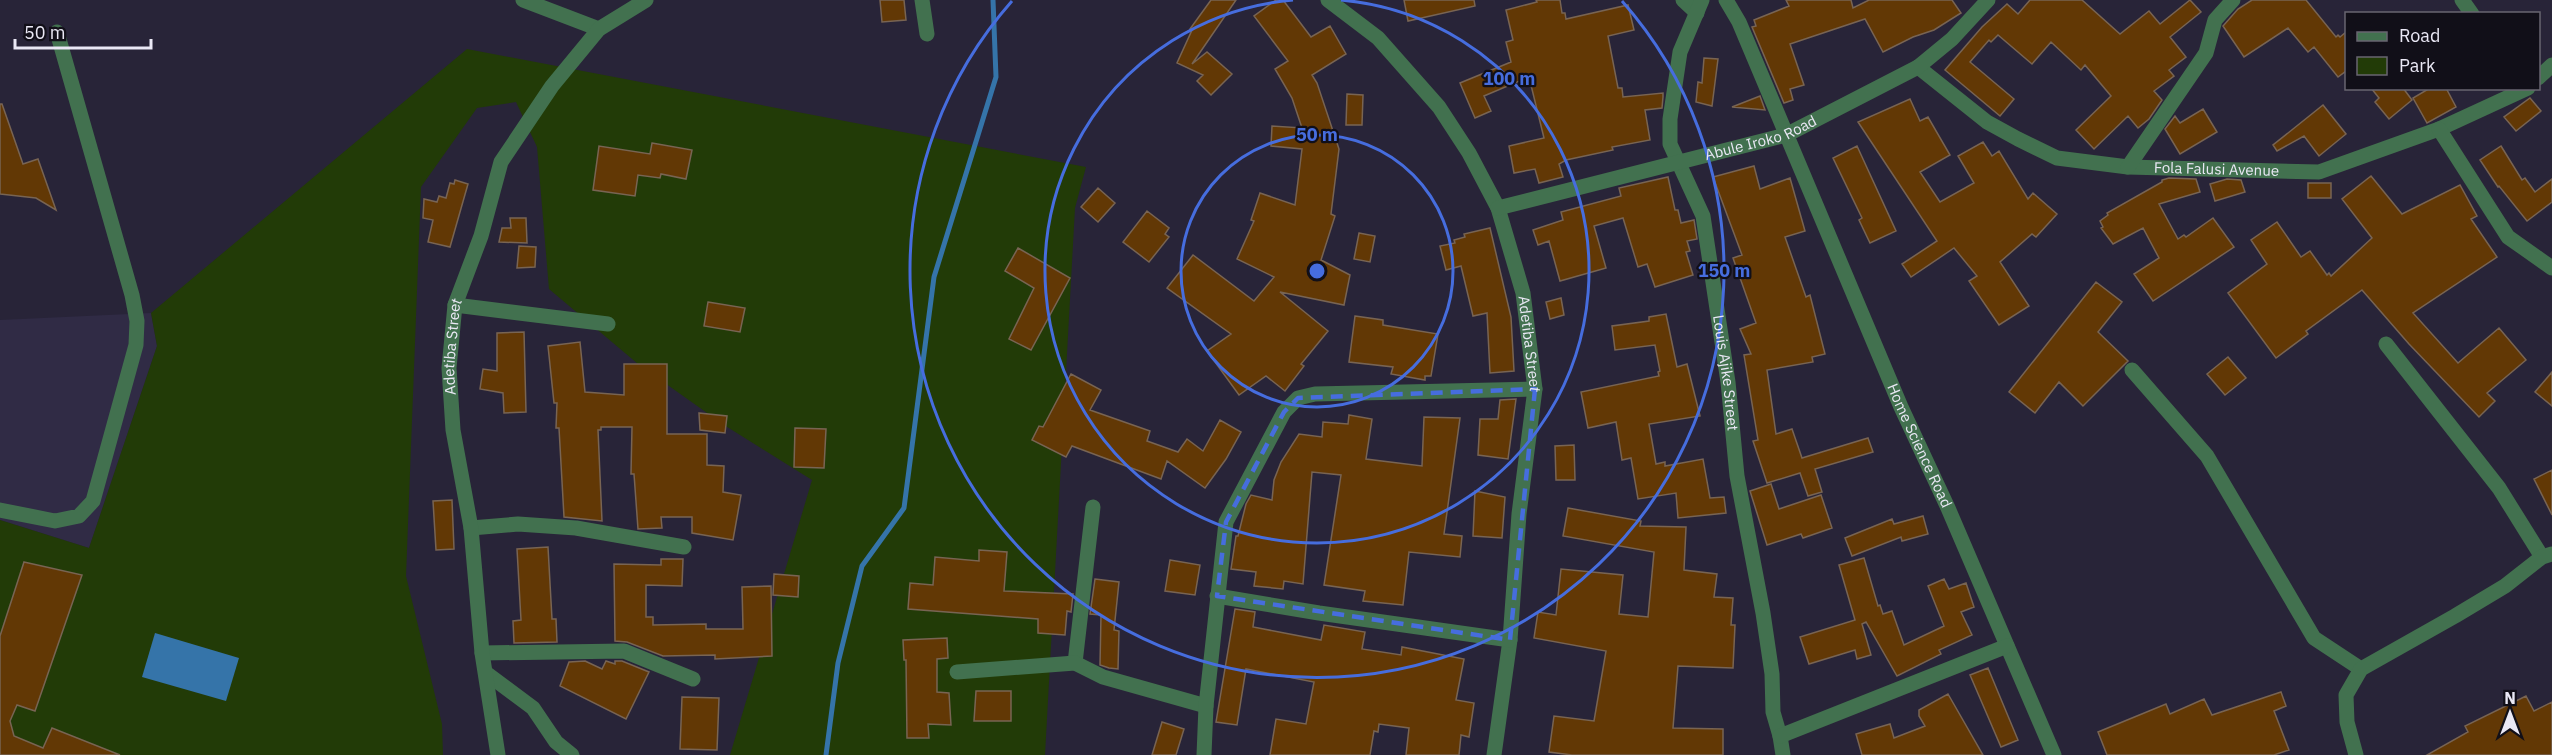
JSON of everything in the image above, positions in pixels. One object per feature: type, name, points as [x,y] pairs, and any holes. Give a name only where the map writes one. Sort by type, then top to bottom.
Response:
[{"type":"street","points":[[523,0],[599,29]]},
{"type":"street","name":"Adetiba Street","points":[[498,755],[482,653],[471,528],[453,430],[449,368],[454,305],[481,236],[501,162],[552,86],[599,29],[646,0]]},
{"type":"street","points":[[922,0],[927,34]]},
{"type":"street","name":"Adetiba Street","points":[[1328,0],[1378,38],[1439,107],[1468,153],[1498,208],[1523,293],[1535,389],[1519,514],[1510,640],[1494,755]]},
{"type":"street","points":[[1683,0],[1700,7]]},
{"type":"street","name":"Home Science Road","points":[[1726,0],[1739,22],[1901,407],[1948,508],[2054,755]]},
{"type":"street","name":"Abule Iroko Road","points":[[1498,208],[1679,164],[1786,135],[1918,67],[1952,39],[1988,0]]},
{"type":"street","points":[[2128,167],[2206,53],[2215,20],[2233,0]]},
{"type":"street","name":"Louis Ajike Street","points":[[1700,7],[1680,52],[1670,119],[1670,144],[1703,216],[1728,382],[1737,476],[1763,613],[1772,674],[1773,712],[1783,755]]},
{"type":"street","points":[[0,510],[55,521],[79,516],[93,501],[136,345],[137,321],[132,295],[57,32]]},
{"type":"street","points":[[2540,76],[2552,65]]},
{"type":"street","name":"Fola Falusi Avenue","points":[[1918,67],[1987,122],[2057,158],[2128,167],[2319,172],[2439,129],[2526,90]]},
{"type":"street","points":[[2439,129],[2508,237],[2552,268]]},
{"type":"street","points":[[454,305],[608,324]]},
{"type":"street","points":[[2356,755],[2347,722],[2346,696],[2361,669],[2505,586],[2547,556],[2499,488],[2386,344]]},
{"type":"street","points":[[2132,370],[2207,456],[2314,638],[2361,669]]},
{"type":"street","points":[[1204,755],[1206,706],[1226,522],[1284,412],[1298,398],[1315,394],[1535,389]]},
{"type":"street","points":[[1075,663],[1093,507]]},
{"type":"street","points":[[471,528],[518,524],[576,528],[684,547]]},
{"type":"street","points":[[1217,596],[1319,614],[1510,640]]},
{"type":"street","points":[[1780,736],[2007,646]]},
{"type":"street","points":[[482,653],[624,651],[693,679]]},
{"type":"street","points":[[957,672],[1075,663],[1102,677],[1206,706]]},
{"type":"street","points":[[486,673],[533,708],[556,742],[572,755]]},
{"type":"highlighted area","points":[[1535,389],[1510,640],[1217,596],[1226,522],[1284,412],[1298,398]]},
{"type":"shaded area","points":[[151,313],[157,346],[89,548],[0,520],[0,320]]},
{"type":"green space","points":[[467,49],[1086,167],[1075,208],[1045,755],[730,755],[812,480],[724,425],[638,364],[549,289],[537,147],[516,102],[477,108],[421,187],[406,576],[442,724],[443,755],[0,755],[0,520],[89,548],[157,346],[151,313]]},
{"type":"water","points":[[155,633],[239,658],[226,701],[142,677]]},
{"type":"building","points":[[880,0],[904,0],[906,20],[882,22]]},
{"type":"building","points":[[1211,0],[1236,0],[1192,64],[1207,52],[1232,74],[1211,95],[1197,81],[1203,75],[1177,63],[1192,30],[1190,29]]},
{"type":"building","points":[[1276,0],[1283,0],[1311,37],[1330,26],[1346,54],[1312,75],[1317,83],[1339,149],[1331,214],[1335,216],[1321,260],[1350,275],[1344,305],[1280,292],[1328,331],[1301,364],[1304,366],[1285,391],[1266,376],[1239,395],[1207,351],[1231,334],[1167,288],[1193,255],[1254,301],[1274,277],[1237,259],[1254,221],[1251,220],[1260,193],[1295,205],[1302,149],[1271,146],[1272,126],[1302,128],[1292,98],[1275,69],[1288,61],[1254,16]]},
{"type":"building","points":[[1404,0],[1474,0],[1475,6],[1408,21]]},
{"type":"building","points":[[1536,0],[1560,0],[1562,13],[1565,13],[1566,19],[1628,5],[1634,30],[1608,36],[1618,88],[1622,88],[1623,97],[1663,93],[1662,108],[1645,110],[1650,140],[1612,147],[1613,150],[1566,160],[1559,164],[1563,177],[1539,183],[1535,169],[1514,173],[1509,146],[1544,138],[1529,77],[1484,96],[1491,111],[1475,118],[1460,83],[1511,62],[1506,42],[1513,40],[1506,10],[1537,2]]},
{"type":"building","points":[[1786,0],[1851,0],[1853,8],[1869,0],[1952,0],[1961,13],[1934,30],[1913,37],[1883,52],[1865,19],[1790,44],[1804,85],[1790,89],[1793,100],[1784,103],[1752,27],[1756,26],[1754,20],[1789,6]]},
{"type":"building","points":[[2030,0],[2082,0],[2120,34],[2149,11],[2160,24],[2190,0],[2201,12],[2170,37],[2186,57],[2169,70],[2174,76],[2154,91],[2162,100],[2149,119],[2138,128],[2128,116],[2094,149],[2076,130],[2111,96],[2085,65],[2081,70],[2051,42],[2032,64],[1998,35],[1991,42],[1989,40],[1970,62],[2014,99],[2000,116],[1945,70],[1982,27],[2007,4],[2018,14]]},
{"type":"building","points":[[2252,0],[2306,0],[2336,37],[2345,33],[2345,72],[2338,77],[2314,47],[2308,52],[2288,28],[2244,57],[2223,26],[2238,9]]},
{"type":"building","points":[[1704,58],[1718,59],[1712,106],[1696,102],[1698,82],[1702,83]]},
{"type":"building","points":[[2373,90],[2404,90],[2412,100],[2389,119],[2375,102],[2379,98]]},
{"type":"building","points":[[2427,90],[2447,90],[2456,107],[2427,123],[2413,98]]},
{"type":"building","points":[[1347,94],[1363,95],[1362,125],[1346,125]]},
{"type":"building","points":[[1760,96],[1765,110],[1732,107]]},
{"type":"building","points":[[2530,98],[2541,111],[2516,131],[2504,117]]},
{"type":"building","points":[[1910,99],[1920,121],[1928,117],[1950,155],[1920,172],[1940,202],[1974,183],[1958,156],[1983,142],[1992,156],[1999,151],[2028,199],[2033,193],[2057,214],[2036,237],[2032,234],[2000,262],[2029,306],[1999,325],[1969,281],[1977,276],[1954,248],[1911,277],[1902,264],[1937,241],[1858,122]]},
{"type":"building","points":[[0,104],[2,104],[23,164],[38,159],[56,210],[36,198],[0,194]]},
{"type":"building","points":[[2323,105],[2346,134],[2319,156],[2304,136],[2277,151],[2273,145]]},
{"type":"building","points":[[2203,109],[2217,132],[2180,154],[2165,129],[2175,116],[2180,123]]},
{"type":"building","points":[[652,143],[692,150],[686,179],[661,174],[660,178],[638,175],[635,196],[593,190],[599,146],[650,154]]},
{"type":"building","points":[[1857,146],[1896,231],[1870,243],[1859,220],[1862,218],[1833,158]]},
{"type":"building","points":[[2501,146],[2522,180],[2525,178],[2535,192],[2552,179],[2552,202],[2527,221],[2498,187],[2480,160]]},
{"type":"building","points":[[1754,166],[1760,189],[1790,178],[1805,231],[1785,237],[1806,297],[1810,295],[1825,354],[1812,357],[1813,362],[1767,370],[1776,434],[1792,429],[1802,458],[1868,438],[1873,452],[1815,469],[1822,492],[1808,496],[1800,473],[1767,483],[1753,441],[1758,440],[1744,355],[1751,354],[1740,329],[1756,323],[1733,258],[1742,255],[1713,177]]},
{"type":"building","points":[[2371,176],[2402,214],[2460,185],[2477,216],[2471,219],[2497,257],[2413,313],[2458,363],[2499,328],[2526,360],[2487,393],[2495,401],[2479,417],[2409,344],[2362,290],[2306,331],[2308,334],[2276,358],[2228,293],[2267,264],[2251,240],[2277,222],[2301,257],[2310,251],[2327,275],[2329,273],[2331,276],[2372,238],[2342,199]]},
{"type":"building","points":[[1668,177],[1675,210],[1678,210],[1681,223],[1694,220],[1697,239],[1687,241],[1690,251],[1686,252],[1693,275],[1655,287],[1647,264],[1638,267],[1623,218],[1594,226],[1606,268],[1560,281],[1549,241],[1538,245],[1533,230],[1563,220],[1561,212],[1621,196],[1619,188]]},
{"type":"building","points":[[2169,178],[2196,179],[2200,192],[2159,204],[2178,239],[2184,235],[2186,237],[2213,218],[2234,247],[2153,301],[2134,274],[2159,258],[2143,228],[2113,244],[2101,228],[2103,227],[2100,221],[2108,215],[2107,213]]},
{"type":"building","points":[[2227,179],[2241,180],[2245,192],[2215,201],[2210,184]]},
{"type":"building","points":[[455,180],[468,184],[450,247],[428,242],[433,220],[423,218],[424,199],[437,202],[439,196],[446,198],[450,183],[454,184]]},
{"type":"building","points":[[2308,183],[2331,183],[2331,198],[2308,198]]},
{"type":"building","points":[[1098,188],[1115,203],[1098,222],[1081,207]]},
{"type":"building","points":[[1147,211],[1169,228],[1165,234],[1169,237],[1149,262],[1123,242]]},
{"type":"building","points":[[510,218],[526,218],[527,243],[499,242],[502,228],[511,228]]},
{"type":"building","points":[[1490,228],[1511,317],[1514,371],[1490,373],[1487,313],[1473,316],[1461,266],[1446,270],[1440,246],[1455,243],[1454,240],[1465,237],[1464,234]]},
{"type":"building","points":[[1359,233],[1375,236],[1370,262],[1354,259]]},
{"type":"building","points":[[519,246],[536,247],[535,267],[517,268]]},
{"type":"building","points":[[1018,248],[1070,278],[1031,350],[1009,339],[1034,288],[1005,271]]},
{"type":"building","points":[[2096,282],[2122,302],[2098,332],[2128,361],[2083,406],[2059,382],[2035,413],[2009,392]]},
{"type":"building","points":[[1561,298],[1564,315],[1550,319],[1546,302]]},
{"type":"building","points":[[708,302],[745,308],[740,332],[704,326]]},
{"type":"building","points":[[1666,314],[1677,367],[1687,364],[1700,416],[1649,424],[1656,464],[1665,462],[1665,466],[1703,459],[1710,498],[1724,497],[1726,513],[1678,518],[1676,493],[1638,499],[1631,458],[1622,460],[1616,422],[1588,428],[1581,392],[1659,376],[1655,345],[1615,350],[1612,326],[1649,321],[1649,317]]},
{"type":"building","points":[[1355,316],[1383,320],[1383,325],[1438,334],[1431,376],[1425,376],[1425,380],[1391,374],[1393,367],[1349,362]]},
{"type":"building","points":[[524,332],[526,412],[504,413],[503,393],[480,389],[483,369],[497,371],[497,333]]},
{"type":"building","points":[[580,342],[585,392],[624,395],[624,364],[667,364],[667,434],[707,434],[707,465],[724,466],[723,492],[741,495],[733,540],[692,533],[692,517],[661,517],[662,528],[638,529],[634,474],[631,474],[632,427],[601,427],[601,430],[598,430],[602,521],[564,517],[559,428],[556,428],[557,403],[554,403],[548,346]]},
{"type":"building","points":[[2228,357],[2246,378],[2225,395],[2207,374]]},
{"type":"building","points":[[2552,372],[2552,406],[2535,392]]},
{"type":"building","points":[[1071,374],[1101,390],[1090,410],[1150,431],[1147,441],[1178,452],[1187,439],[1203,451],[1220,420],[1241,432],[1226,459],[1205,488],[1167,461],[1161,479],[1072,446],[1066,457],[1032,440],[1039,426],[1043,427]]},
{"type":"building","points":[[1516,399],[1508,459],[1478,455],[1480,419],[1498,419],[1500,400]]},
{"type":"building","points":[[699,413],[727,416],[725,433],[700,430]]},
{"type":"building","points":[[1349,415],[1372,419],[1366,459],[1422,466],[1424,417],[1460,418],[1444,534],[1462,536],[1460,557],[1409,552],[1403,605],[1363,601],[1365,591],[1324,585],[1341,475],[1312,472],[1303,584],[1284,581],[1283,589],[1254,586],[1256,572],[1231,569],[1236,536],[1238,536],[1246,504],[1251,495],[1272,500],[1274,480],[1281,462],[1299,434],[1322,437],[1323,422],[1348,424]]},
{"type":"building","points":[[795,428],[826,429],[824,468],[794,467]]},
{"type":"building","points":[[1574,445],[1575,480],[1556,480],[1555,446]]},
{"type":"building","points":[[2552,470],[2552,515],[2534,479]]},
{"type":"building","points":[[1771,484],[1779,509],[1821,495],[1832,528],[1803,538],[1801,534],[1767,545],[1750,491]]},
{"type":"building","points":[[1475,491],[1505,497],[1502,538],[1473,536]]},
{"type":"building","points":[[452,500],[454,549],[436,550],[433,501]]},
{"type":"building","points":[[1568,508],[1641,521],[1640,526],[1686,527],[1684,570],[1717,574],[1714,597],[1733,598],[1731,625],[1735,625],[1733,668],[1678,666],[1673,728],[1723,729],[1723,755],[1572,755],[1549,752],[1554,716],[1594,721],[1606,651],[1534,638],[1538,612],[1556,615],[1561,569],[1623,575],[1619,614],[1648,617],[1654,552],[1563,536]]},
{"type":"building","points":[[1923,516],[1928,534],[1902,541],[1901,537],[1852,556],[1845,538],[1892,519],[1894,524]]},
{"type":"building","points":[[548,547],[552,619],[556,619],[557,642],[514,643],[513,621],[521,620],[517,549]]},
{"type":"building","points":[[979,550],[1007,552],[1004,591],[1073,594],[1071,612],[1067,611],[1065,635],[1038,633],[1038,619],[908,609],[910,583],[933,585],[935,557],[979,561]]},
{"type":"building","points":[[1864,558],[1878,606],[1880,605],[1883,614],[1892,611],[1904,645],[1944,626],[1928,586],[1944,579],[1949,589],[1966,583],[1974,607],[1961,612],[1972,635],[1939,650],[1941,654],[1897,676],[1866,622],[1862,624],[1871,655],[1857,659],[1855,650],[1809,664],[1800,637],[1855,620],[1839,565]]},
{"type":"building","points":[[661,559],[683,559],[682,586],[646,585],[646,617],[653,617],[653,625],[706,624],[706,629],[743,629],[742,587],[771,586],[772,656],[715,659],[715,655],[663,656],[627,642],[615,641],[614,564],[661,565]]},
{"type":"building","points":[[1170,560],[1200,565],[1195,595],[1165,591]]},
{"type":"building","points":[[24,562],[82,575],[35,711],[17,705],[10,721],[14,736],[43,748],[52,728],[120,755],[0,755],[0,636]]},
{"type":"building","points":[[774,574],[799,576],[798,597],[773,595]]},
{"type":"building","points":[[1095,579],[1119,582],[1114,630],[1119,631],[1118,669],[1100,665],[1101,615],[1090,614]]},
{"type":"building","points":[[1235,609],[1255,612],[1253,627],[1321,640],[1324,625],[1365,632],[1362,649],[1401,655],[1402,647],[1464,659],[1456,700],[1474,703],[1469,737],[1461,735],[1459,755],[1406,755],[1409,728],[1379,724],[1378,732],[1374,731],[1370,755],[1270,755],[1276,719],[1306,724],[1314,682],[1246,669],[1237,725],[1216,722]]},
{"type":"building","points":[[947,638],[948,658],[937,659],[937,692],[949,693],[951,725],[928,724],[929,738],[907,738],[906,660],[904,660],[903,640]]},
{"type":"building","points":[[585,661],[602,669],[606,661],[615,664],[615,661],[622,661],[649,672],[626,719],[560,686],[569,662]]},
{"type":"building","points":[[1988,668],[2018,740],[2001,747],[1970,675]]},
{"type":"building","points":[[976,691],[1011,691],[1011,721],[974,721]]},
{"type":"building","points":[[2281,692],[2286,706],[2274,711],[2289,750],[2274,755],[2107,755],[2098,732],[2166,704],[2170,714],[2204,699],[2212,715]]},
{"type":"building","points":[[1948,694],[1983,755],[1862,755],[1856,734],[1890,724],[1894,738],[1925,726],[1919,716],[1919,710]]},
{"type":"building","points":[[2526,696],[2534,711],[2552,702],[2552,755],[2427,755],[2468,732],[2465,726]]},
{"type":"building","points":[[682,697],[719,698],[717,750],[680,749]]},
{"type":"building","points":[[1162,722],[1184,729],[1176,755],[1152,755]]},
{"type":"waterway","points":[[826,755],[838,663],[862,566],[904,508],[934,277],[996,77],[993,0]]}]
